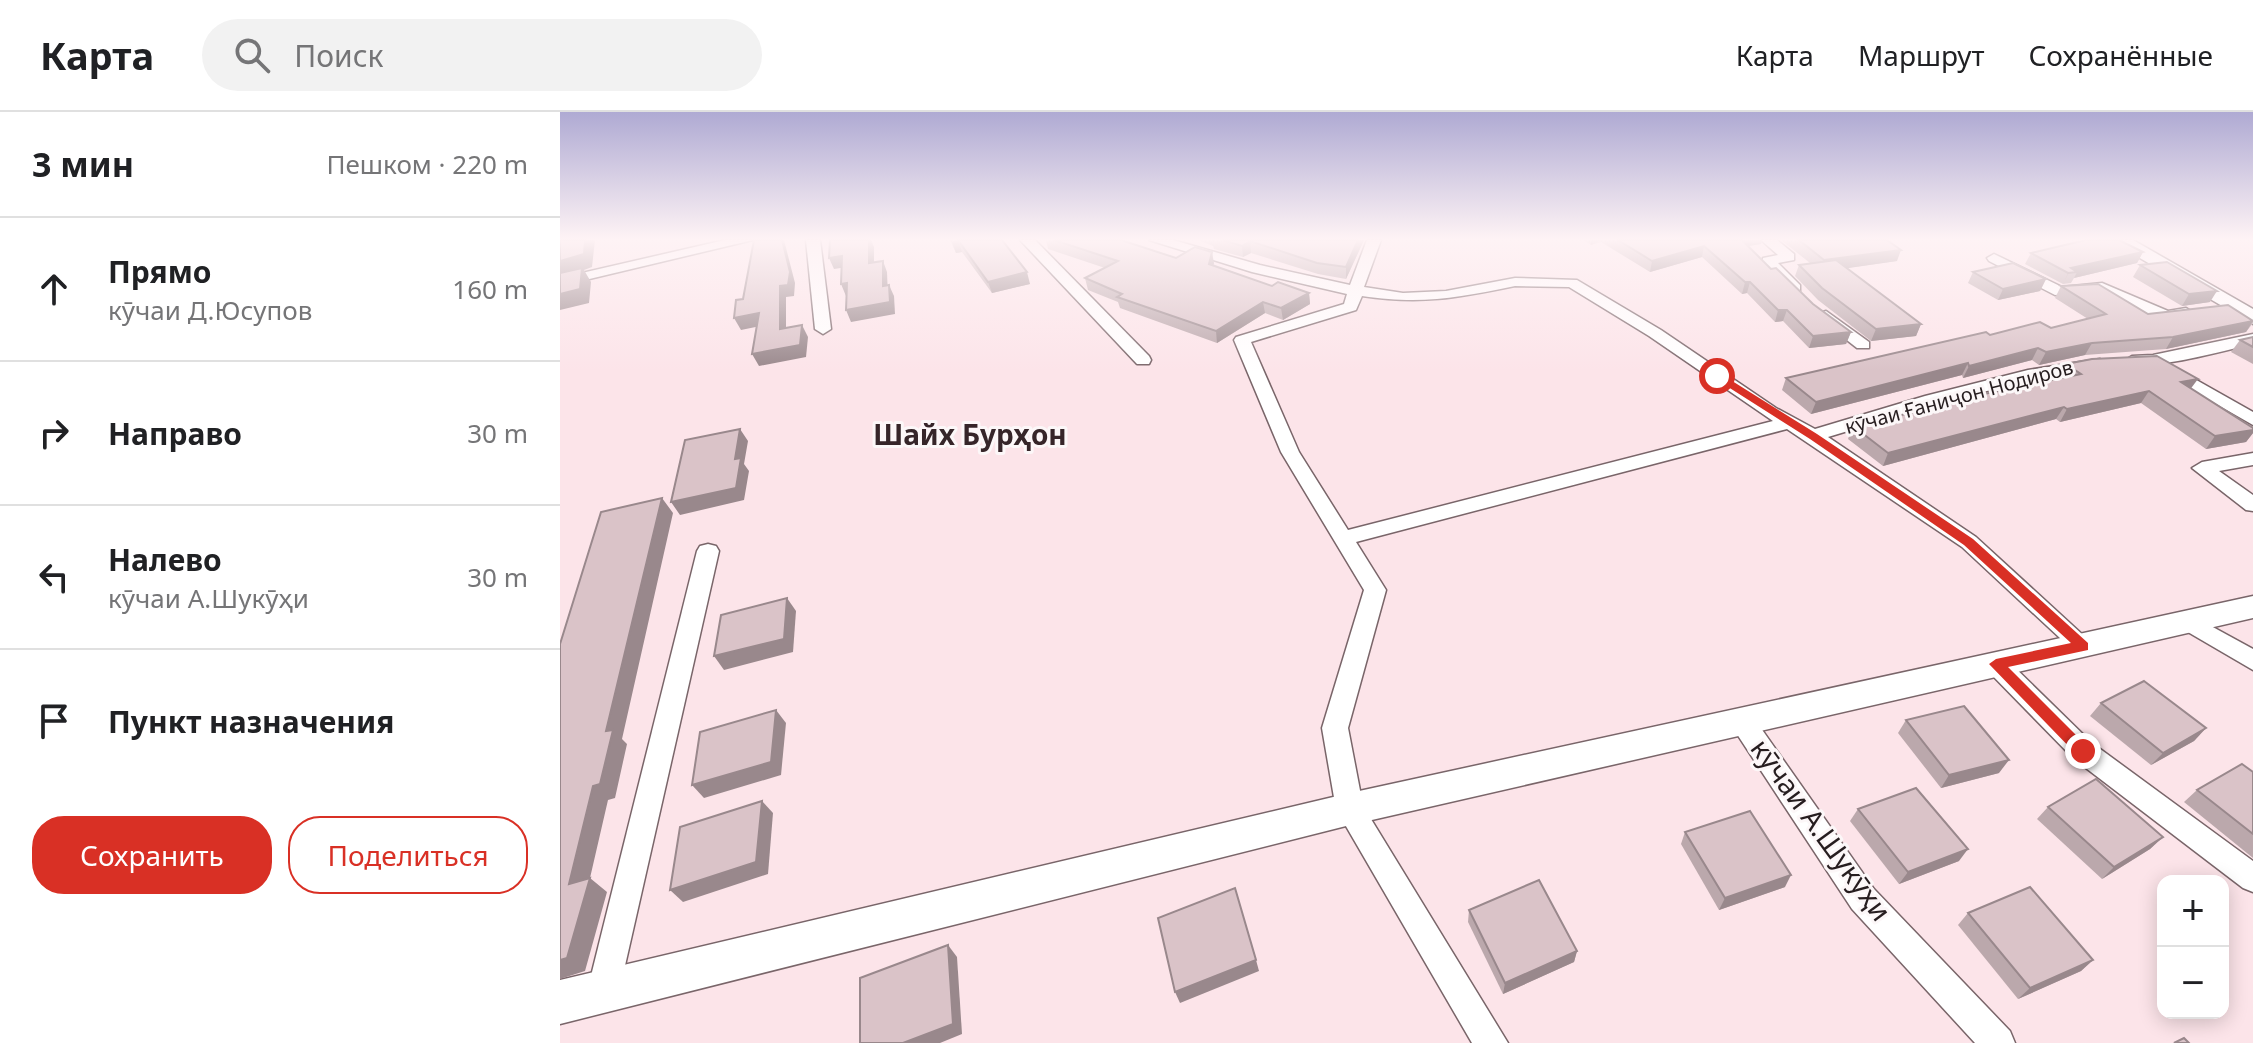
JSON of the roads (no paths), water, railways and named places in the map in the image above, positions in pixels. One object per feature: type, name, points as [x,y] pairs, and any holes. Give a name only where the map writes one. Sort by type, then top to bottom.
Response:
[{"type":"street","points":[[818,283],[823,329]]},
{"type":"street","points":[[1069,283],[1143,360]]},
{"type":"street","points":[[1323,283],[1403,298],[1506,283]]},
{"type":"street","points":[[1359,283],[1351,307],[1242,340],[1290,452],[1375,590],[1335,728],[1350,809],[1491,1043]]},
{"type":"street","points":[[1573,283],[1655,333],[1788,423],[1813,436],[1969,542],[2083,646]]},
{"type":"street","points":[[1790,283],[1811,305],[1863,345]]},
{"type":"street","points":[[2043,283],[2060,292],[2102,287],[2166,316],[2246,312]]},
{"type":"street","points":[[2195,283],[2246,312]]},
{"type":"street","name":"кӯчаи Ғаниҷон Нодиров","points":[[1813,436],[1931,400],[2028,375],[2085,363],[2153,360],[2253,339]]},
{"type":"street","points":[[2153,360],[2253,420]]},
{"type":"street","points":[[1343,538],[1788,423]]},
{"type":"street","points":[[2253,459],[2202,468],[2253,505]]},
{"type":"street","points":[[603,992],[708,551]]},
{"type":"street","points":[[560,1002],[1350,809],[2253,607]]},
{"type":"street","points":[[2189,622],[2253,661]]},
{"type":"street","points":[[1996,664],[2083,751],[2253,878]]},
{"type":"street","name":"кӯчаи А.Шукӯҳи","points":[[1742,721],[1863,899],[1998,1043]]},
{"type":"district","name":"Шайх Бурҳон","points":[[970,435]]}]
